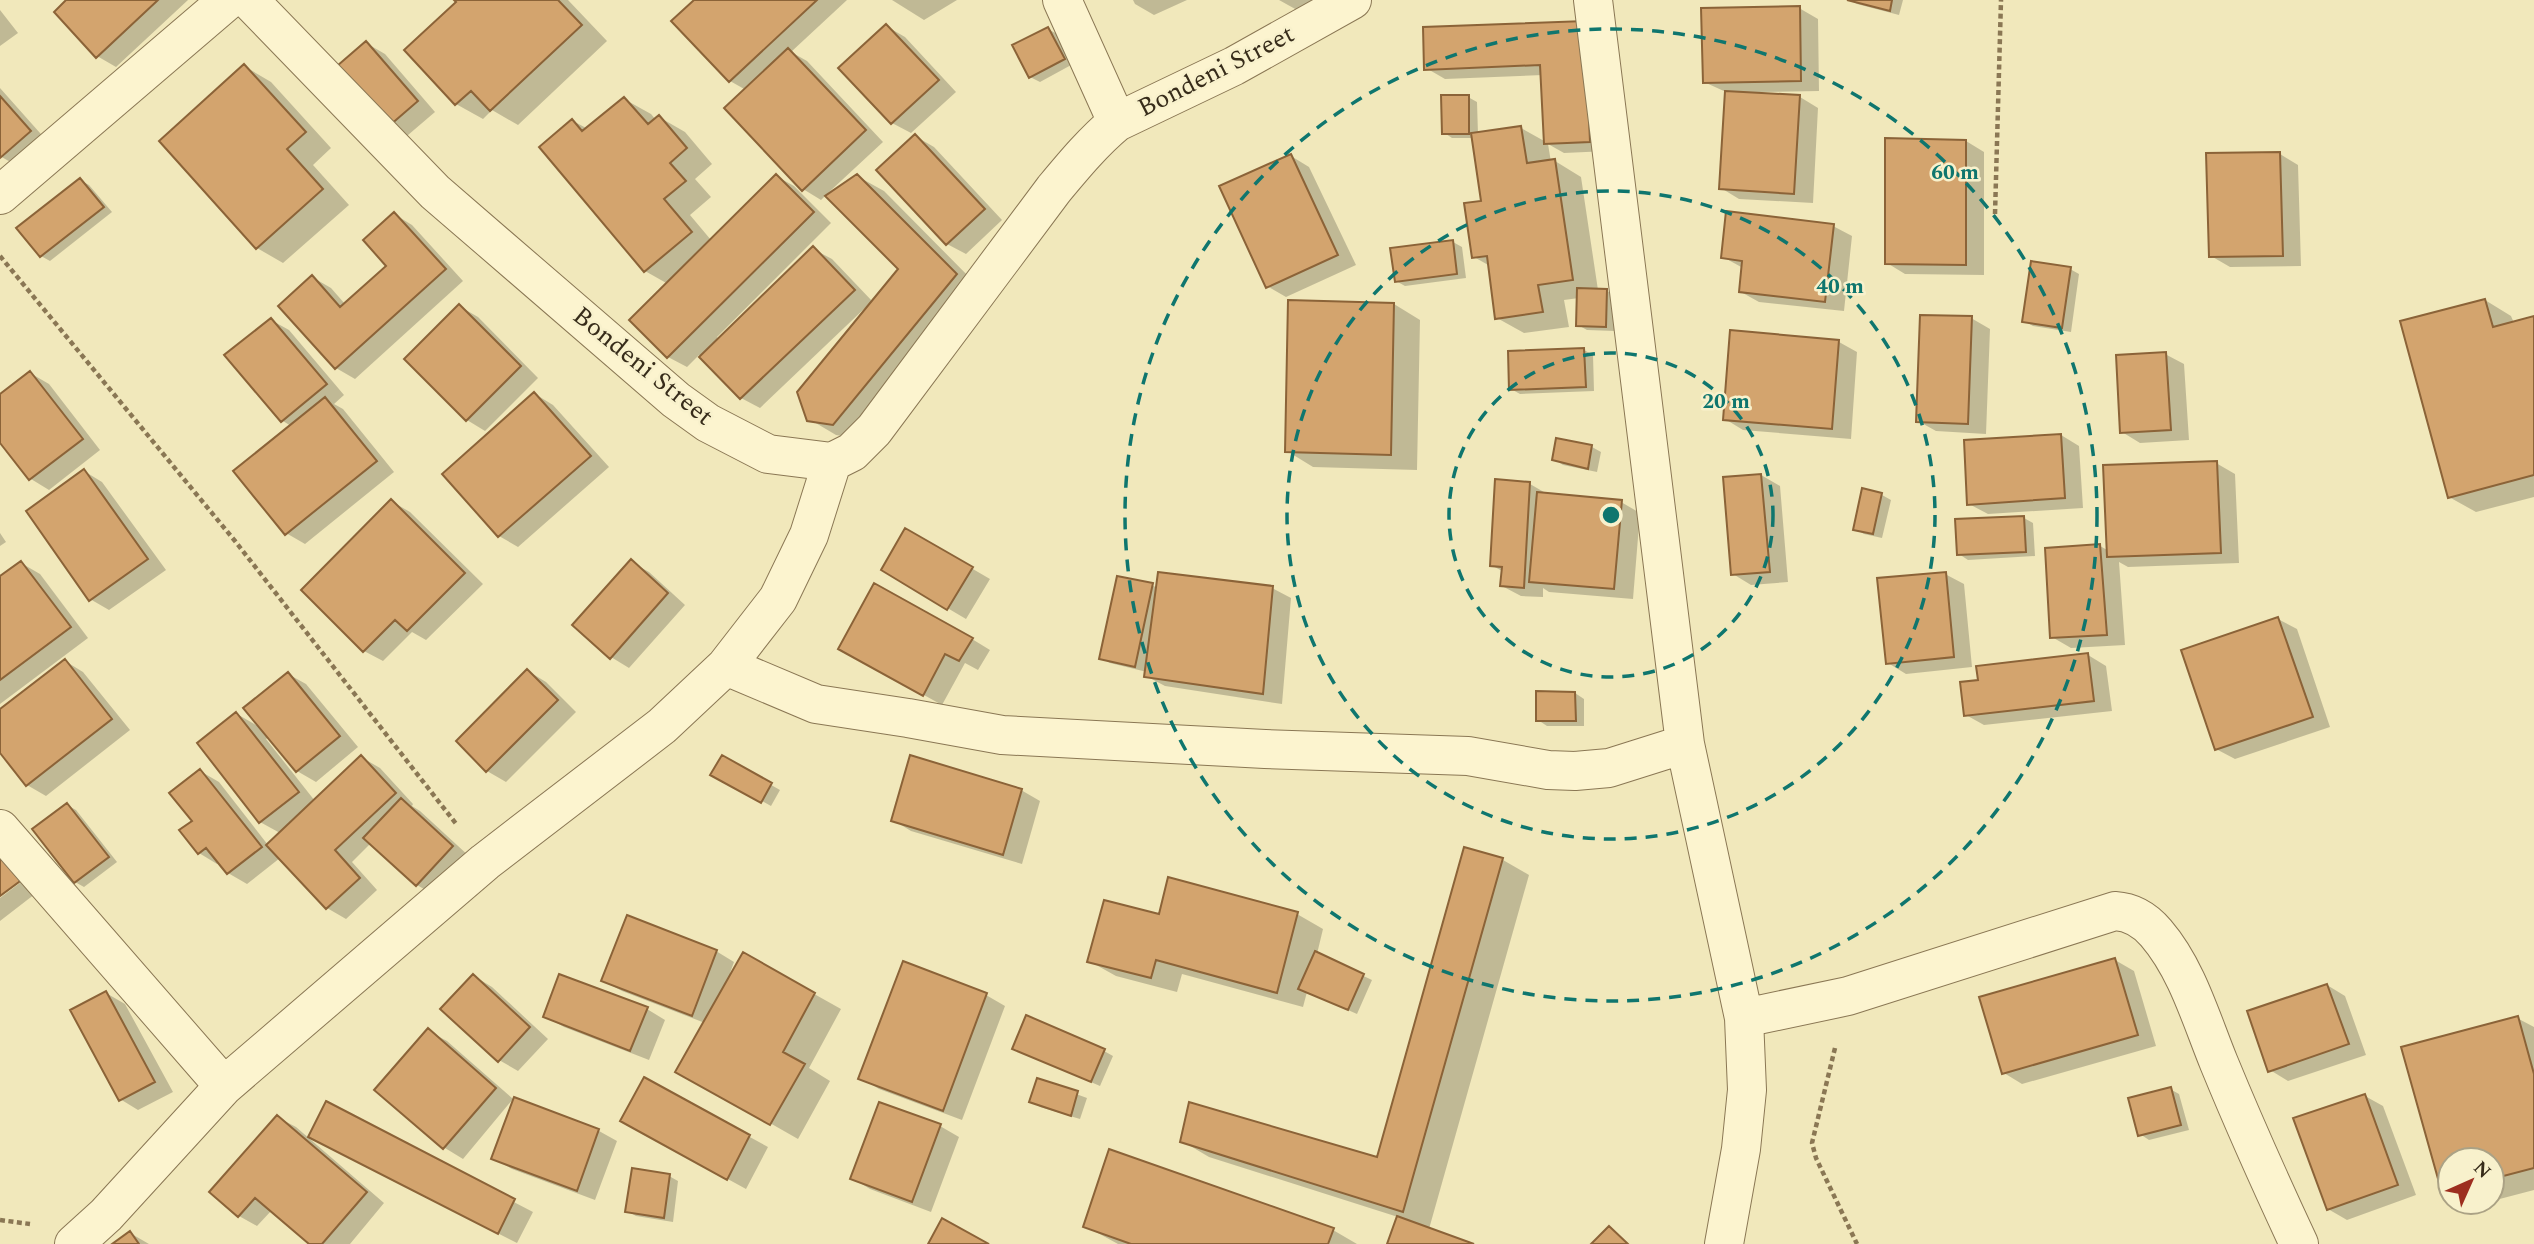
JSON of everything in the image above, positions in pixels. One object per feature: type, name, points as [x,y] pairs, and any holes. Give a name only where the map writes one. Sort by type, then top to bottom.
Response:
[{"type":"street","points":[[0,195],[228,0]]},
{"type":"street","name":"Bondeni Street","points":[[250,0],[436,192],[676,400],[708,423],[768,454],[832,462],[852,452],[874,429],[1054,189],[1085,151],[1117,122],[1234,66],[1352,0]]},
{"type":"street","name":"Bondeni Street","points":[[1062,0],[1117,122]]},
{"type":"street","points":[[1593,0],[1685,744],[1744,1018],[1747,1090],[1741,1149],[1724,1244]]},
{"type":"street","points":[[74,1244],[106,1215],[224,1086],[485,862],[662,726],[726,667],[778,599],[809,535],[832,462]]},
{"type":"street","points":[[726,667],[816,705],[908,718],[1002,736],[1468,756],[1575,771],[1609,768],[1685,744]]},
{"type":"street","points":[[0,829],[224,1086]]},
{"type":"street","points":[[1744,1018],[1848,996],[2115,911],[2133,915],[2157,933],[2181,970],[2258,1156],[2299,1244]]},
{"type":"path","points":[[1995,214],[2001,0]]},
{"type":"path","points":[[0,256],[234,541],[485,862]]},
{"type":"path","points":[[1848,996],[1812,1143],[1816,1158],[1857,1244]]},
{"type":"building","points":[[66,0],[158,0],[96,58],[54,12]]},
{"type":"building","points":[[454,0],[558,0],[582,25],[490,111],[471,91],[455,105],[404,50],[456,2]]},
{"type":"building","points":[[694,0],[817,0],[729,82],[671,21]]},
{"type":"building","points":[[1847,0],[1892,0],[1890,11]]},
{"type":"building","points":[[1800,6],[1801,81],[1703,83],[1701,8]]},
{"type":"building","points":[[1585,21],[1590,142],[1544,144],[1540,65],[1424,70],[1423,27]]},
{"type":"building","points":[[886,24],[939,80],[891,124],[838,68]]},
{"type":"building","points":[[1048,27],[1065,59],[1029,78],[1012,45]]},
{"type":"building","points":[[366,41],[418,101],[382,132],[330,72]]},
{"type":"building","points":[[788,48],[866,130],[802,191],[724,108]]},
{"type":"building","points":[[244,64],[306,132],[287,149],[323,189],[256,249],[159,141]]},
{"type":"building","points":[[1725,91],[1800,95],[1794,194],[1719,189]]},
{"type":"building","points":[[1441,95],[1469,95],[1469,134],[1442,134]]},
{"type":"building","points":[[0,96],[31,131],[0,158]]},
{"type":"building","points":[[624,97],[648,124],[659,115],[687,148],[670,163],[686,181],[664,199],[692,232],[644,272],[539,147],[572,119],[582,131]]},
{"type":"building","points":[[1521,126],[1527,163],[1555,159],[1573,280],[1538,285],[1543,312],[1495,319],[1487,256],[1472,258],[1464,203],[1481,201],[1471,133]]},
{"type":"building","points":[[915,134],[985,209],[946,245],[876,170]]},
{"type":"building","points":[[1885,138],[1966,140],[1966,265],[1885,264]]},
{"type":"building","points":[[2280,152],[2283,256],[2209,257],[2206,153]]},
{"type":"building","points":[[1291,154],[1338,255],[1266,288],[1219,186]]},
{"type":"building","points":[[776,174],[814,212],[667,358],[629,320]]},
{"type":"building","points":[[857,174],[957,274],[833,425],[807,421],[797,392],[898,269],[825,196]]},
{"type":"building","points":[[80,178],[104,207],[40,257],[16,228]]},
{"type":"building","points":[[1726,211],[1834,224],[1825,302],[1739,292],[1742,261],[1721,258]]},
{"type":"building","points":[[394,212],[446,269],[335,369],[278,306],[312,275],[340,307],[386,266],[363,240]]},
{"type":"building","points":[[1453,240],[1457,274],[1395,282],[1390,248]]},
{"type":"building","points":[[813,246],[855,290],[740,399],[699,357]]},
{"type":"building","points":[[2031,261],[2071,267],[2062,328],[2022,322]]},
{"type":"building","points":[[1577,288],[1607,289],[1606,327],[1576,326]]},
{"type":"building","points":[[2485,299],[2493,327],[2534,316],[2534,475],[2448,498],[2400,321]]},
{"type":"building","points":[[1288,300],[1394,303],[1391,455],[1285,452]]},
{"type":"building","points":[[459,304],[521,366],[466,421],[404,359]]},
{"type":"building","points":[[1920,315],[1972,316],[1968,424],[1916,422]]},
{"type":"building","points":[[271,318],[327,384],[281,422],[224,355]]},
{"type":"building","points":[[1730,330],[1839,340],[1832,429],[1723,420]]},
{"type":"building","points":[[1584,348],[1586,387],[1509,390],[1508,351]]},
{"type":"building","points":[[2166,352],[2171,430],[2120,433],[2116,355]]},
{"type":"building","points":[[30,371],[83,439],[29,480],[0,443],[0,394]]},
{"type":"building","points":[[534,392],[591,456],[498,537],[442,474]]},
{"type":"building","points":[[325,397],[377,461],[285,535],[233,471]]},
{"type":"building","points":[[2061,434],[2065,498],[1967,505],[1964,440]]},
{"type":"building","points":[[1556,438],[1592,445],[1588,469],[1552,460]]},
{"type":"building","points":[[2217,461],[2221,553],[2107,557],[2103,465]]},
{"type":"building","points":[[84,469],[148,559],[89,601],[26,511]]},
{"type":"building","points":[[1761,474],[1770,572],[1731,575],[1723,477]]},
{"type":"building","points":[[1495,479],[1530,482],[1524,588],[1500,586],[1502,567],[1490,566]]},
{"type":"building","points":[[1862,488],[1882,493],[1873,534],[1853,530]]},
{"type":"building","points":[[1537,492],[1622,500],[1614,589],[1529,582]]},
{"type":"building","points":[[391,499],[465,573],[407,631],[395,620],[363,652],[301,590]]},
{"type":"building","points":[[2024,516],[2026,552],[1957,555],[1955,519]]},
{"type":"building","points":[[905,528],[973,567],[947,610],[881,570]]},
{"type":"building","points":[[2100,544],[2107,635],[2050,638],[2045,548]]},
{"type":"building","points":[[631,559],[668,593],[610,659],[572,625]]},
{"type":"building","points":[[21,561],[71,627],[0,680],[0,576]]},
{"type":"building","points":[[1158,572],[1273,586],[1263,694],[1144,677]]},
{"type":"building","points":[[1946,572],[1954,657],[1886,664],[1877,578]]},
{"type":"building","points":[[1117,576],[1153,583],[1135,667],[1099,659]]},
{"type":"building","points":[[874,583],[973,638],[959,661],[945,654],[923,696],[838,649]]},
{"type":"building","points":[[2278,617],[2313,717],[2215,750],[2181,650]]},
{"type":"building","points":[[2088,653],[2094,701],[1964,716],[1960,682],[1978,680],[1976,666]]},
{"type":"building","points":[[65,659],[112,719],[26,786],[0,753],[0,709]]},
{"type":"building","points":[[527,669],[558,700],[486,772],[456,741]]},
{"type":"building","points":[[288,672],[340,736],[296,772],[243,708]]},
{"type":"building","points":[[1536,691],[1575,692],[1576,721],[1536,721]]},
{"type":"building","points":[[236,712],[299,792],[259,823],[197,743]]},
{"type":"building","points":[[361,755],[396,793],[335,850],[360,878],[326,909],[266,845]]},
{"type":"building","points":[[722,755],[772,783],[761,803],[710,775]]},
{"type":"building","points":[[910,755],[1022,789],[1003,855],[891,821]]},
{"type":"building","points":[[200,769],[262,847],[227,874],[206,848],[198,854],[179,830],[192,821],[169,793]]},
{"type":"building","points":[[401,798],[453,846],[416,886],[363,838]]},
{"type":"building","points":[[67,803],[109,857],[74,883],[32,829]]},
{"type":"building","points":[[0,842],[27,876],[0,896]]},
{"type":"building","points":[[1464,847],[1503,858],[1403,1212],[1180,1142],[1189,1102],[1377,1157]]},
{"type":"building","points":[[1168,877],[1298,912],[1277,993],[1156,960],[1151,978],[1087,962],[1104,900],[1159,914]]},
{"type":"building","points":[[627,915],[717,950],[692,1016],[601,981]]},
{"type":"building","points":[[1315,951],[1364,974],[1348,1010],[1298,989]]},
{"type":"building","points":[[743,952],[815,993],[783,1052],[805,1064],[770,1125],[675,1072]]},
{"type":"building","points":[[2115,958],[2138,1035],[2002,1074],[1979,997]]},
{"type":"building","points":[[903,961],[987,993],[943,1111],[858,1079]]},
{"type":"building","points":[[473,974],[530,1027],[498,1062],[440,1009]]},
{"type":"building","points":[[559,974],[648,1007],[630,1051],[543,1017]]},
{"type":"building","points":[[2327,984],[2349,1044],[2268,1072],[2247,1011]]},
{"type":"building","points":[[106,991],[155,1082],[119,1101],[70,1010]]},
{"type":"building","points":[[1026,1015],[1105,1049],[1091,1082],[1012,1049]]},
{"type":"building","points":[[2518,1016],[2534,1074],[2534,1168],[2506,1175],[2506,1146],[2436,1146],[2436,1172],[2401,1047]]},
{"type":"building","points":[[428,1028],[496,1088],[443,1149],[374,1090]]},
{"type":"building","points":[[644,1077],[750,1135],[727,1180],[620,1121]]},
{"type":"building","points":[[1037,1078],[1078,1091],[1071,1116],[1029,1102]]},
{"type":"building","points":[[2171,1087],[2181,1125],[2138,1136],[2128,1098]]},
{"type":"building","points":[[2365,1094],[2398,1185],[2327,1210],[2293,1118]]},
{"type":"building","points":[[514,1097],[599,1129],[577,1191],[491,1159]]},
{"type":"building","points":[[326,1101],[515,1199],[498,1234],[308,1137]]},
{"type":"building","points":[[879,1102],[941,1124],[912,1202],[850,1179]]},
{"type":"building","points":[[277,1115],[367,1192],[322,1244],[309,1244],[255,1198],[238,1217],[209,1192]]},
{"type":"building","points":[[1109,1149],[1334,1228],[1328,1244],[1131,1244],[1083,1227]]},
{"type":"building","points":[[632,1168],[670,1174],[664,1218],[625,1212]]},
{"type":"building","points":[[1397,1216],[1474,1244],[1387,1244]]},
{"type":"building","points":[[942,1218],[989,1244],[928,1244]]},
{"type":"building","points":[[1609,1226],[1628,1244],[1591,1244]]},
{"type":"building","points":[[130,1231],[139,1244],[112,1244]]}]
